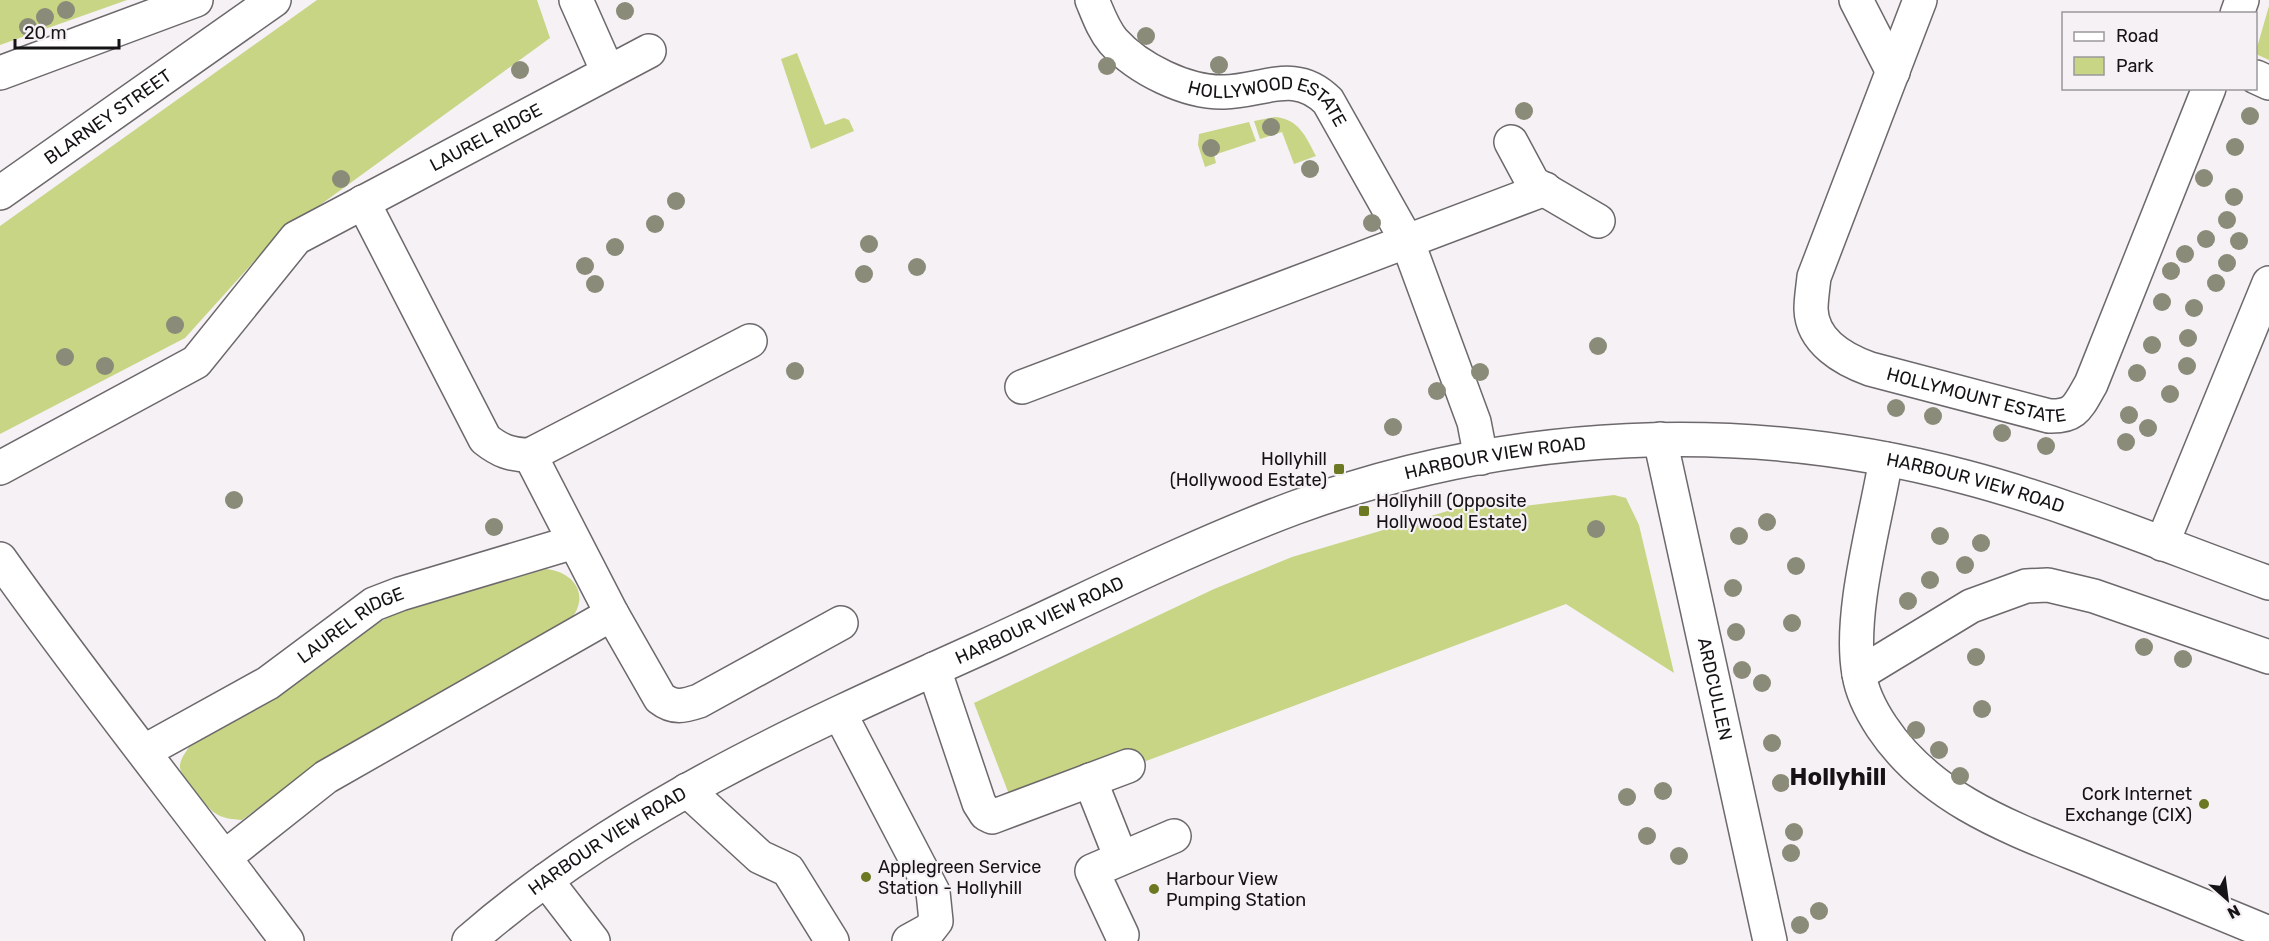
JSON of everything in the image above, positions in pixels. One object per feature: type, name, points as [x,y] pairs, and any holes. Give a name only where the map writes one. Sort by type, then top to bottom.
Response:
[{"type":"street","points":[[0,73],[196,0]]},
{"type":"street","name":"BLARNEY STREET","points":[[0,193],[274,0]]},
{"type":"street","points":[[576,0],[608,72]]},
{"type":"street","name":"HOLLYWOOD ESTATE","points":[[1092,0],[1100,21],[1113,41],[1144,65],[1167,78],[1208,91],[1225,92],[1289,82],[1306,85],[1328,101],[1408,243],[1474,422],[1481,458]]},
{"type":"street","points":[[1856,0],[1893,72]]},
{"type":"street","name":"HOLLYMOUNT ESTATE","points":[[1920,0],[1814,277],[1811,311],[1816,325],[1833,351],[1849,361],[1870,369],[2049,416],[2066,417],[2078,408],[2091,384],[2208,90]]},
{"type":"street","name":"LAUREL RIDGE","points":[[0,468],[196,362],[296,238],[649,51]]},
{"type":"street","points":[[1511,142],[1533,183],[1598,221]]},
{"type":"street","points":[[1022,387],[1408,243],[1545,189]]},
{"type":"street","points":[[363,202],[485,438],[499,450],[515,455],[530,455],[750,341]]},
{"type":"street","points":[[2162,544],[2269,283]]},
{"type":"street","name":"HARBOUR VIEW ROAD","points":[[469,941],[546,880],[614,832],[687,790],[934,669],[1149,569],[1265,519],[1371,484],[1481,458],[1571,445],[1660,439],[1762,441],[1887,459],[1969,477],[2269,583]]},
{"type":"street","name":"ARDCULLEN","points":[[1660,439],[1770,941]]},
{"type":"street","points":[[530,455],[612,614],[660,698],[669,706],[699,701],[841,623]]},
{"type":"street","points":[[1887,459],[1860,597],[1857,636],[1859,674],[1868,703],[1893,744],[1936,786],[1991,819],[2269,933]]},
{"type":"street","name":"LAUREL RIDGE","points":[[145,751],[268,683],[374,604],[400,594],[574,542]]},
{"type":"street","points":[[0,559],[69,656],[145,751],[286,941]]},
{"type":"street","points":[[1859,674],[1971,606],[2026,586],[2048,585],[2094,596],[2269,657]]},
{"type":"street","points":[[225,857],[326,777],[612,614]]},
{"type":"street","points":[[934,669],[979,802],[986,814],[992,817],[1128,765]]},
{"type":"street","points":[[840,714],[933,892],[936,921],[929,930],[909,941]]},
{"type":"street","points":[[1090,780],[1121,858]]},
{"type":"street","points":[[687,790],[760,857],[777,862],[788,870],[832,941]]},
{"type":"street","points":[[1122,935],[1092,871],[1174,836]]},
{"type":"street","points":[[546,880],[593,941]]},
{"type":"green space","points":[[0,0],[127,0],[0,45]]},
{"type":"green space","points":[[317,0],[537,0],[550,38],[276,237],[185,338],[0,434],[0,226]]},
{"type":"green space","points":[[2269,6],[2269,60],[2257,54]]},
{"type":"green space","points":[[797,53],[825,125],[844,118],[849,120],[854,131],[811,149],[781,59]]},
{"type":"green space","points":[[1275,117],[1283,118],[1296,125],[1316,156],[1294,164],[1282,132],[1260,139],[1254,121]]},
{"type":"green space","points":[[1249,122],[1256,141],[1214,155],[1216,163],[1205,167],[1198,145],[1199,134]]},
{"type":"green space","points":[[1614,495],[1626,498],[1639,525],[1674,673],[1566,604],[1015,810],[974,703],[1214,589],[1292,557],[1495,497],[1500,509]]},
{"type":"green space","points":[[546,569],[566,575],[577,588],[579,604],[568,622],[368,733],[305,773],[242,820],[225,818],[215,813],[185,778],[180,763],[189,747],[275,697],[378,623],[394,614]]},
{"type":"place","name":"Hollyhill (Hollywood Estate)","points":[[1339,469]]},
{"type":"place","name":"Hollyhill (Opposite Hollywood Estate)","points":[[1364,511]]},
{"type":"place","name":"Cork Internet Exchange (CIX)","points":[[2204,804]]},
{"type":"place","name":"Applegreen Service Station - Hollyhill","points":[[866,877]]},
{"type":"place","name":"Harbour View Pumping Station","points":[[1154,889]]},
{"type":"district","name":"Hollyhill","points":[[1838,777]]}]
